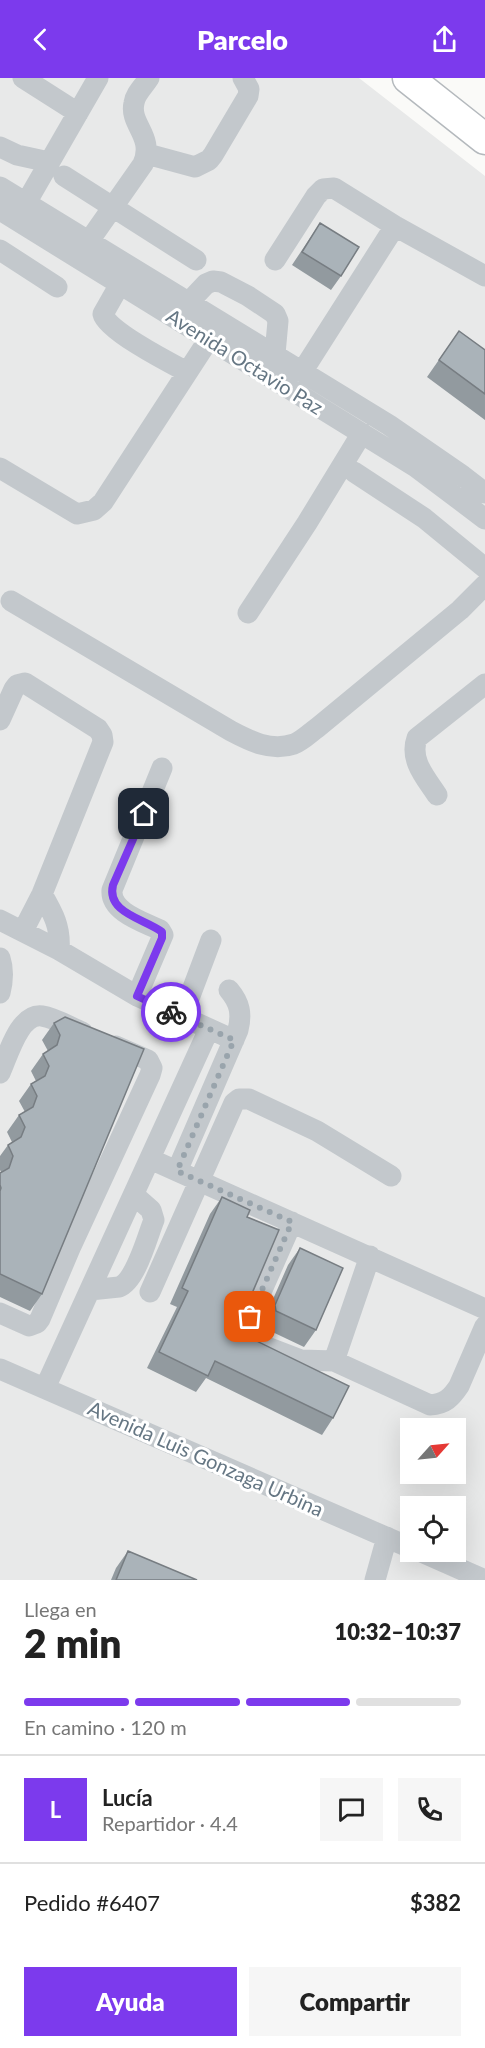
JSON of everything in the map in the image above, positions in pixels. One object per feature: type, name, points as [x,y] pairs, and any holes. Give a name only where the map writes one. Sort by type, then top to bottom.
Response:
[{"type":"highway","points":[[408,78],[485,139]]},
{"type":"street","points":[[23,78],[78,113]]},
{"type":"street","points":[[26,203],[57,169],[78,113],[98,78]]},
{"type":"street","points":[[89,241],[143,164],[147,154],[147,146],[133,106],[135,97],[149,78]]},
{"type":"street","points":[[147,154],[195,167],[209,160],[248,96],[249,89],[243,78]]},
{"type":"street","points":[[0,147],[57,169],[196,260]]},
{"type":"street","name":"Avenida Octavio Paz","points":[[0,187],[390,425],[485,493]]},
{"type":"street","points":[[275,260],[316,196],[323,189],[334,188],[395,226],[485,276]]},
{"type":"street","name":"Avenida Octavio Paz","points":[[0,210],[416,467],[485,519]]},
{"type":"street","points":[[302,372],[395,226]]},
{"type":"street","points":[[0,250],[57,287]]},
{"type":"street","points":[[189,302],[206,284],[213,281],[221,282],[248,296],[275,314],[278,327],[275,354]]},
{"type":"street","points":[[120,284],[103,314],[104,319],[117,331],[187,372]]},
{"type":"street","points":[[0,468],[77,514],[94,510],[103,502],[209,339]]},
{"type":"street","points":[[248,613],[362,433]]},
{"type":"street","points":[[354,472],[424,518],[485,568]]},
{"type":"street","points":[[11,601],[231,731],[255,743],[274,747],[294,744],[317,728],[460,610],[485,585]]},
{"type":"street","points":[[0,720],[14,688],[17,684],[25,683],[98,729],[103,742],[42,894],[23,931]]},
{"type":"street","points":[[437,795],[418,766],[414,747],[417,738],[485,684]]},
{"type":"street","points":[[137,996],[163,935],[160,930],[118,906],[114,901],[112,890],[162,768]]},
{"type":"street","points":[[42,894],[58,926],[59,950]]},
{"type":"street","points":[[0,920],[59,950],[137,996],[234,1040]]},
{"type":"street","points":[[182,1017],[211,940]]},
{"type":"street","points":[[0,958],[3,966],[0,993]]},
{"type":"street","points":[[177,1171],[234,1040],[240,1021],[237,999],[229,990]]},
{"type":"street","points":[[0,1073],[21,1027],[27,1019],[36,1016],[44,1016],[143,1057],[148,1060],[152,1068],[40,1319],[29,1326],[0,1313]]},
{"type":"street","points":[[45,1388],[209,1029]]},
{"type":"street","points":[[150,1292],[234,1103],[244,1098],[317,1131],[391,1176]]},
{"type":"street","points":[[150,1159],[485,1309]]},
{"type":"street","points":[[90,1290],[119,1287],[131,1277],[154,1220],[151,1210],[134,1195]]},
{"type":"street","points":[[292,1222],[250,1317],[253,1335],[259,1341],[288,1357],[334,1362],[430,1405],[440,1404],[459,1386],[485,1326]]},
{"type":"street","points":[[334,1362],[370,1256]]},
{"type":"street","name":"Avenida Luis Gonzaga Urbina","points":[[0,1369],[400,1543]]},
{"type":"street","points":[[375,1580],[387,1537]]},
{"type":"street","points":[[444,1562],[485,1580]]},
{"type":"shaded area","points":[[0,78],[359,78],[485,176],[485,1580],[0,1580]]},
{"type":"building","points":[[320,223],[359,247],[341,276],[302,252]]},
{"type":"building","points":[[459,331],[485,350],[485,394],[439,360]]},
{"type":"building","points":[[65,1017],[144,1049],[42,1294],[0,1274],[0,1173],[9,1168],[13,1156],[8,1145],[21,1137],[25,1127],[19,1115],[33,1107],[37,1096],[31,1084],[45,1076],[49,1066],[43,1054],[57,1045],[60,1035],[54,1023]]},
{"type":"building","points":[[222,1197],[250,1210],[247,1217],[279,1230],[236,1331],[349,1386],[333,1418],[215,1361],[208,1376],[159,1352],[188,1291],[182,1288]]},
{"type":"building","points":[[300,1248],[343,1268],[316,1330],[276,1311],[275,1305]]},
{"type":"building","points":[[128,1551],[197,1580],[116,1580]]},
{"type":"way so far","points":[[171,1012],[234,1040],[177,1171],[292,1222],[250,1317]]},
{"type":"route","points":[[144,814],[113,885],[111,895],[124,911],[162,932],[162,938],[137,996],[171,1012]]}]
